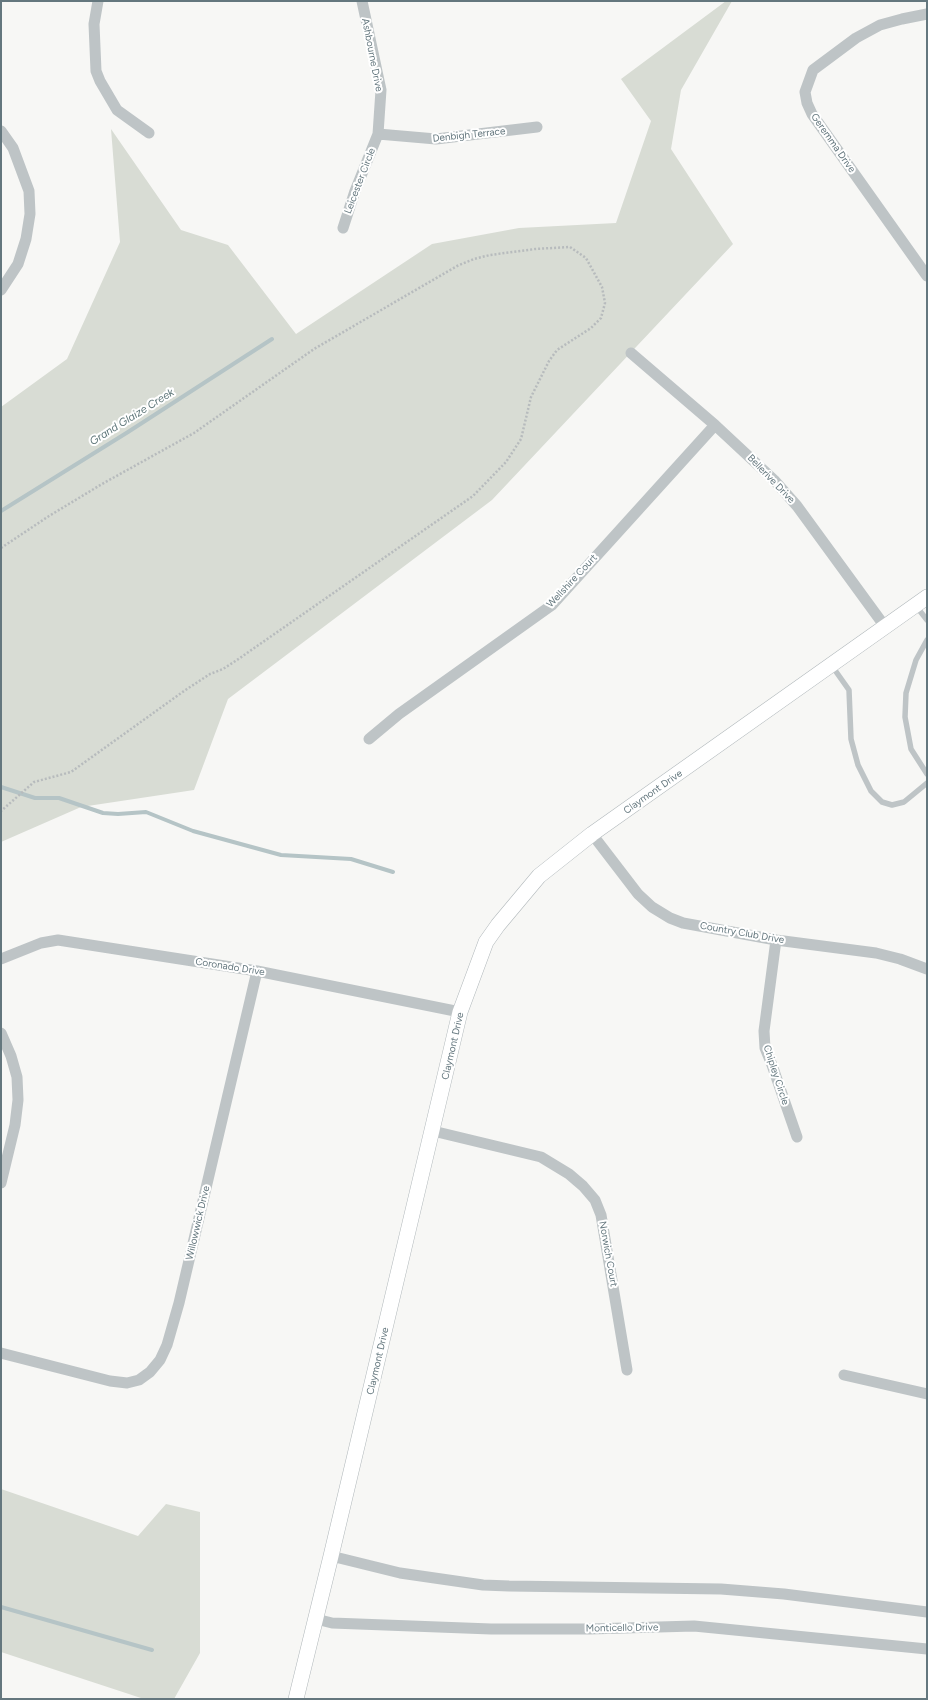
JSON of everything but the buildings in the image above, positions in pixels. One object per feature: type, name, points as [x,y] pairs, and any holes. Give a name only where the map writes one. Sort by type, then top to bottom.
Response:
[{"type":"street","points":[[98,1],[94,24],[96,72],[116,110],[149,133]]},
{"type":"street","name":"Ashbourne Drive","points":[[362,1],[381,90],[378,134]]},
{"type":"street","name":"Geremma Drive","points":[[927,14],[902,18],[880,25],[856,38],[813,70],[805,92],[807,103],[812,114],[927,276]]},
{"type":"street","name":"Denbigh Terrace","points":[[378,134],[436,139],[537,127]]},
{"type":"street","points":[[1,131],[13,148],[29,191],[30,214],[26,239],[18,264],[1,290]]},
{"type":"street","name":"Leicester Circle","points":[[343,228],[355,191],[378,134]]},
{"type":"street","name":"Bellerive Drive","points":[[631,353],[715,425],[774,480],[797,506],[886,628]]},
{"type":"street","name":"Wellshire Court","points":[[369,739],[400,714],[552,605],[715,425]]},
{"type":"street","name":"Claymont Drive","points":[[296,1699],[433,1131],[460,1012],[486,942],[498,925],[539,876],[592,834],[886,628],[922,601]]},
{"type":"street","name":"Country Club Drive","points":[[592,834],[638,894],[652,907],[670,918],[683,923],[776,940],[876,953],[900,959],[927,969]]},
{"type":"street","name":"Coronado Drive","points":[[1,959],[42,943],[58,940],[257,971],[460,1012]]},
{"type":"street","name":"Chipley Circle","points":[[776,940],[764,1031],[765,1048],[797,1137]]},
{"type":"street","name":"Willowwick Drive","points":[[1,1353],[110,1381],[127,1383],[139,1380],[150,1372],[160,1360],[167,1345],[179,1303],[257,971]]},
{"type":"street","points":[[1,1033],[18,1077],[18,1100],[15,1125],[1,1183]]},
{"type":"street","name":"Norwich Court","points":[[433,1131],[541,1157],[569,1174],[583,1186],[595,1200],[601,1215],[608,1249],[627,1370]]},
{"type":"street","points":[[844,1375],[927,1394]]},
{"type":"street","points":[[331,1556],[400,1573],[483,1585],[721,1589],[784,1594],[927,1612]]},
{"type":"street","name":"Monticello Drive","points":[[316,1619],[332,1622],[491,1629],[589,1629],[694,1626],[927,1650]]},
{"type":"lane","points":[[922,601],[927,620]]},
{"type":"lane","points":[[927,640],[916,660],[906,693],[905,717],[911,749],[927,774]]},
{"type":"lane","points":[[832,666],[849,690],[851,739],[858,765],[871,791],[882,802],[892,805],[904,802],[927,783]]},
{"type":"path","points":[[1,548],[95,488],[194,433],[314,349],[457,266],[474,259],[490,255],[535,249],[570,247],[586,258],[602,288],[605,303],[601,318],[591,328],[556,350],[531,397],[520,439],[506,462],[473,496],[237,660],[223,669],[210,674],[184,691],[71,772],[34,782],[1,811]]},
{"type":"shaded area","points":[[726,1],[732,1],[681,90],[671,149],[733,244],[492,500],[228,699],[194,790],[81,807],[1,842],[1,407],[67,359],[120,242],[111,129],[181,230],[228,245],[296,334],[432,244],[519,228],[616,223],[651,121],[621,79]]},
{"type":"shaded area","points":[[1,1489],[138,1536],[166,1504],[200,1512],[200,1653],[174,1699],[144,1699],[1,1652]]},
{"type":"waterway","name":"Grand Glaize Creek","points":[[1,511],[128,432],[272,339]]},
{"type":"waterway","points":[[1,787],[35,798],[59,798],[103,813],[118,814],[146,812],[193,831],[281,855],[351,859],[393,872]]},
{"type":"waterway","points":[[1,1607],[152,1650]]}]
